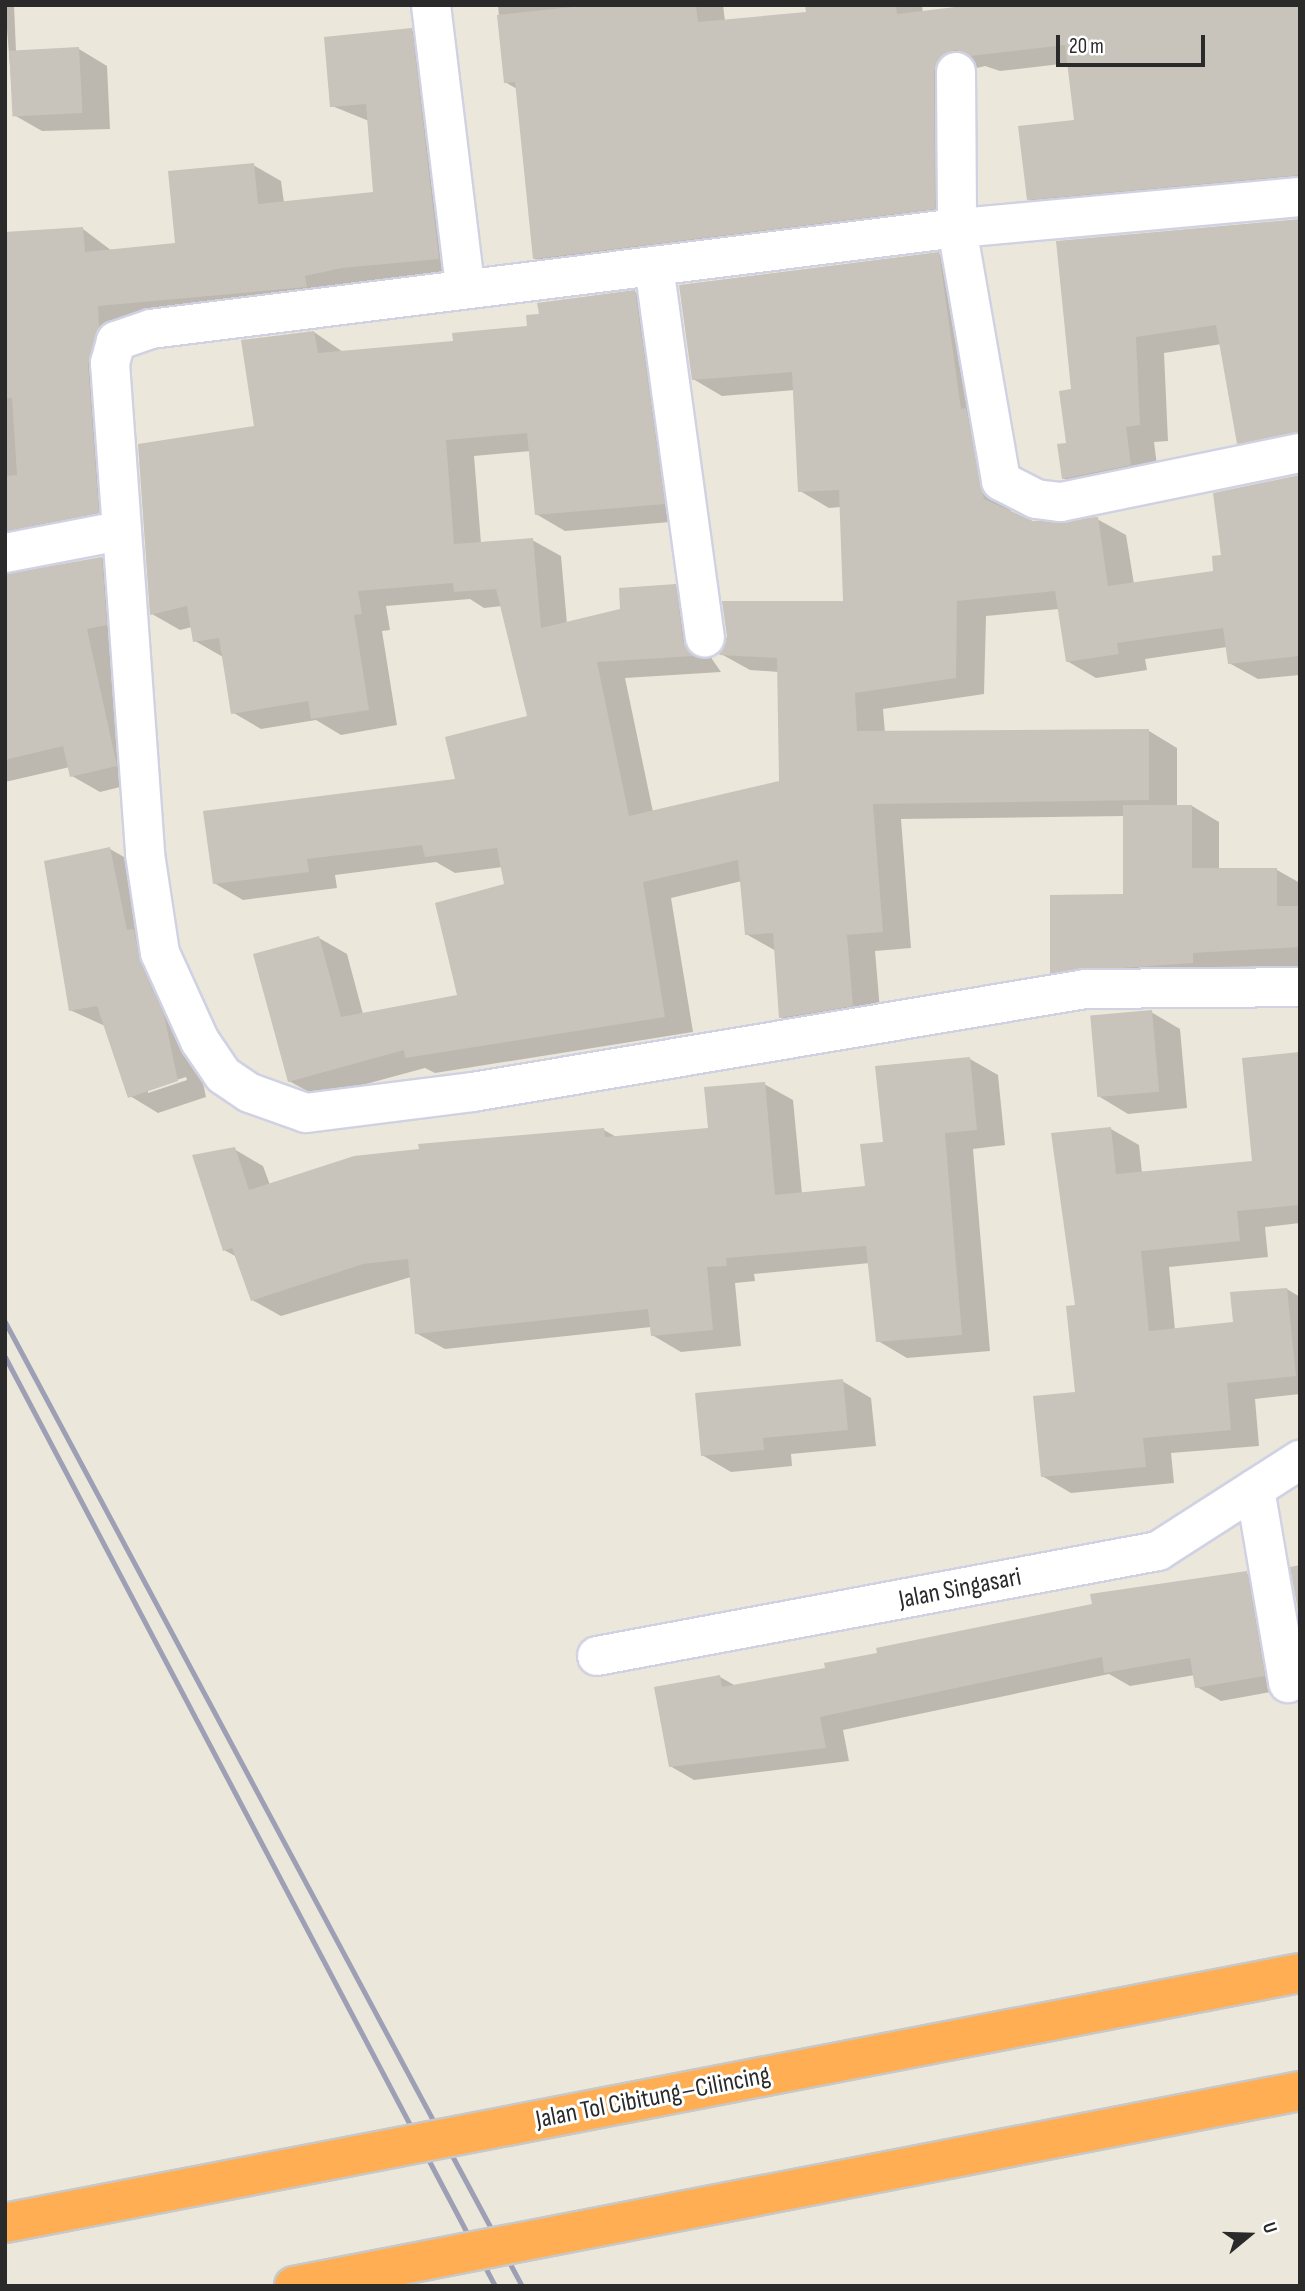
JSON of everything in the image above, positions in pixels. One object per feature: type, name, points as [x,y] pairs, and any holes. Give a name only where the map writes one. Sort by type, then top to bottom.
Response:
[{"type":"highway","name":"Jalan Tol Cibitung–Cilincing","points":[[5,2223],[1300,1973]]},
{"type":"highway","points":[[294,2286],[1300,2091]]},
{"type":"street","points":[[431,5],[465,288]]},
{"type":"street","points":[[956,72],[957,228],[1001,481],[1037,499],[1061,502],[1300,453]]},
{"type":"street","points":[[1300,197],[957,228],[465,288],[125,334],[110,363],[119,531],[132,618],[145,854],[160,953],[223,1076],[273,1103],[306,1113],[473,1092],[1085,989],[1300,987]]},
{"type":"street","points":[[654,266],[705,638]]},
{"type":"street","points":[[5,554],[119,531]]},
{"type":"street","name":"Jalan Singasari","points":[[597,1656],[1158,1551],[1300,1460]]},
{"type":"street","points":[[1255,1489],[1288,1683]]},
{"type":"building","points":[[592,5],[696,5],[698,22],[806,12],[805,5],[896,5],[897,14],[972,5],[1300,5],[1300,175],[1027,200],[1018,126],[1074,120],[1065,45],[970,56],[955,50],[944,54],[934,71],[935,209],[533,259],[515,82],[504,83],[497,15]]},
{"type":"building","points":[[412,28],[439,259],[342,268],[305,276],[307,287],[98,306],[99,327],[88,365],[99,513],[5,531],[5,476],[17,475],[12,398],[5,398],[5,232],[83,227],[85,252],[175,243],[168,171],[254,163],[258,204],[373,192],[366,104],[330,107],[324,37]]},
{"type":"building","points":[[79,47],[82,113],[13,117],[9,51]]},
{"type":"building","points":[[1300,219],[1300,432],[1237,444],[1216,325],[1136,337],[1140,425],[1126,427],[1131,465],[1062,479],[1057,444],[1066,443],[1059,391],[1071,389],[1056,241]]},
{"type":"building","points":[[939,252],[961,409],[966,408],[984,499],[1033,521],[1098,517],[1108,586],[1213,571],[1212,556],[1221,555],[1213,493],[1300,475],[1300,656],[1228,664],[1223,628],[1117,643],[1119,654],[1066,662],[1055,591],[957,601],[956,678],[855,693],[857,731],[1149,729],[1149,800],[873,804],[883,932],[847,935],[853,1006],[779,1018],[773,933],[745,935],[738,860],[643,882],[665,1017],[405,1058],[404,1050],[288,1082],[253,954],[319,936],[341,1017],[457,995],[435,903],[504,884],[497,848],[425,857],[422,845],[307,859],[309,872],[213,884],[203,811],[455,779],[445,737],[527,716],[496,589],[454,592],[453,583],[358,591],[362,614],[354,615],[369,710],[311,719],[308,701],[231,714],[219,638],[193,642],[187,606],[150,615],[138,444],[254,426],[241,340],[314,331],[318,353],[453,341],[452,333],[527,326],[526,315],[539,314],[537,303],[635,290],[665,504],[535,515],[527,433],[446,440],[454,544],[533,538],[541,628],[620,609],[619,588],[676,584],[683,641],[694,656],[597,662],[629,816],[779,781],[777,658],[719,655],[727,636],[722,601],[843,601],[839,490],[798,492],[792,372],[692,380],[679,285]]},
{"type":"building","points":[[102,557],[107,625],[87,629],[117,766],[70,777],[63,746],[5,760],[5,574]]},
{"type":"building","points":[[1123,805],[1192,805],[1192,868],[1277,868],[1277,906],[1300,906],[1300,947],[1193,953],[1193,963],[1050,973],[1050,895],[1123,894]]},
{"type":"building","points":[[110,847],[127,930],[134,929],[140,962],[164,1015],[178,1081],[128,1098],[97,1006],[69,1011],[44,861]]},
{"type":"building","points":[[1152,1010],[1159,1092],[1097,1097],[1090,1015]]},
{"type":"building","points":[[1300,1052],[1300,1205],[1237,1211],[1240,1241],[1141,1251],[1149,1331],[1233,1322],[1230,1292],[1287,1288],[1296,1376],[1227,1383],[1231,1430],[1143,1438],[1146,1467],[1041,1477],[1033,1396],[1075,1392],[1066,1306],[1075,1305],[1051,1133],[1111,1127],[1116,1174],[1252,1161],[1242,1058]]},
{"type":"building","points":[[970,1057],[977,1130],[945,1133],[962,1335],[876,1342],[866,1246],[726,1258],[727,1266],[707,1267],[713,1330],[651,1336],[648,1309],[415,1334],[408,1259],[363,1264],[251,1301],[232,1248],[223,1251],[192,1155],[235,1147],[249,1190],[354,1156],[419,1149],[418,1144],[604,1128],[605,1137],[708,1128],[704,1087],[765,1082],[775,1195],[865,1186],[860,1144],[883,1142],[875,1066]]},
{"type":"building","points":[[843,1379],[848,1430],[763,1438],[764,1450],[701,1456],[695,1393]]},
{"type":"building","points":[[1300,1565],[1300,1622],[1290,1567]]},
{"type":"building","points":[[1247,1571],[1265,1676],[1195,1688],[1190,1658],[1104,1673],[1102,1657],[820,1717],[826,1748],[669,1767],[654,1687],[720,1675],[722,1687],[825,1668],[824,1663],[877,1653],[876,1648],[1092,1604],[1090,1594]]},
{"type":"railway","points":[[5,1322],[522,2286]]},
{"type":"railway","points":[[5,1357],[495,2286]]}]
